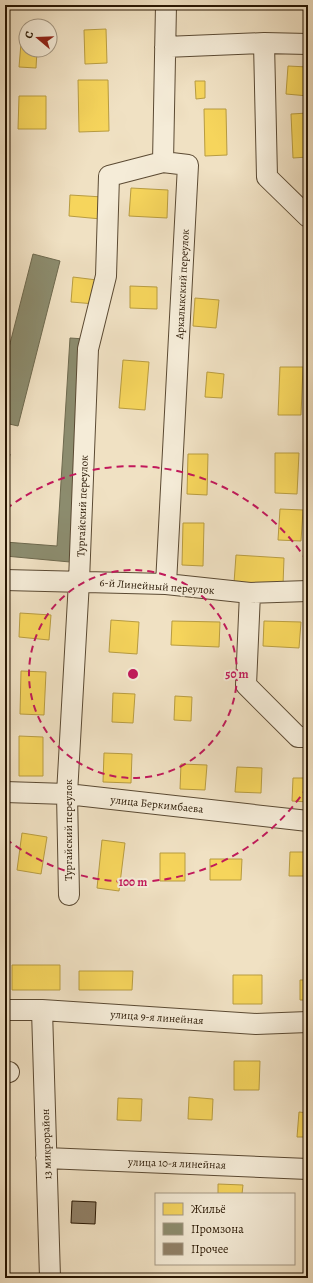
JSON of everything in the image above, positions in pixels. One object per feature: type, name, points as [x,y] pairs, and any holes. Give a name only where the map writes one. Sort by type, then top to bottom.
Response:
[{"type":"street","points":[[164,162],[166,5]]},
{"type":"street","points":[[165,47],[264,43],[308,44]]},
{"type":"street","points":[[264,43],[267,177],[308,217]]},
{"type":"street","name":"Тургайский переулок","points":[[69,894],[67,794],[79,581],[88,349],[106,276],[109,176],[164,162]]},
{"type":"street","name":"Аркалыкский переулок","points":[[164,162],[188,165],[166,584]]},
{"type":"street","name":"6-й Линейный переулок","points":[[5,580],[166,584],[250,593],[308,591]]},
{"type":"street","points":[[250,593],[246,685],[298,737],[308,737]]},
{"type":"street","name":"улица Беркимбаева","points":[[5,792],[67,794],[308,821]]},
{"type":"street","name":"улица 9-я линейная","points":[[5,1010],[42,1010],[256,1024],[308,1022]]},
{"type":"street","name":"13 микрорайон","points":[[42,1010],[50,1278]]},
{"type":"street","name":"улица 10-я линейная","points":[[46,1158],[308,1169]]},
{"type":"building: Жильё","points":[[106,29],[107,63],[85,64],[84,30]]},
{"type":"building: Жильё","points":[[20,58],[37,58],[36,68],[19,67]]},
{"type":"building: Жильё","points":[[288,66],[308,67],[308,96],[286,94]]},
{"type":"building: Жильё","points":[[78,80],[108,80],[109,131],[79,132]]},
{"type":"building: Жильё","points":[[195,81],[205,81],[205,98],[196,99]]},
{"type":"building: Жильё","points":[[19,96],[46,96],[46,129],[18,129]]},
{"type":"building: Жильё","points":[[204,109],[226,109],[227,155],[205,156]]},
{"type":"building: Жильё","points":[[308,113],[308,157],[293,158],[291,114]]},
{"type":"building: Жильё","points":[[131,188],[168,190],[167,218],[129,216]]},
{"type":"building: Жильё","points":[[70,195],[103,197],[101,219],[69,216]]},
{"type":"building: Жильё","points":[[73,277],[97,280],[95,304],[71,302]]},
{"type":"building: Жильё","points":[[130,286],[157,287],[157,309],[130,308]]},
{"type":"building: Жильё","points":[[195,298],[219,300],[216,328],[193,326]]},
{"type":"building: Жильё","points":[[123,360],[149,362],[145,410],[119,408]]},
{"type":"building: Жильё","points":[[280,367],[303,367],[301,415],[278,415]]},
{"type":"building: Жильё","points":[[207,372],[224,374],[222,398],[205,397]]},
{"type":"building: Жильё","points":[[275,453],[299,453],[297,494],[275,493]]},
{"type":"building: Жильё","points":[[188,454],[208,454],[207,495],[187,494]]},
{"type":"building: Жильё","points":[[280,509],[303,510],[301,541],[278,540]]},
{"type":"building: Жильё","points":[[183,523],[204,523],[203,566],[182,565]]},
{"type":"building: Жильё","points":[[236,555],[284,558],[283,585],[234,583]]},
{"type":"building: Жильё","points":[[20,613],[51,615],[49,640],[19,637]]},
{"type":"building: Жильё","points":[[111,620],[139,622],[137,654],[109,652]]},
{"type":"building: Жильё","points":[[172,621],[220,622],[219,647],[171,645]]},
{"type":"building: Жильё","points":[[264,621],[301,622],[299,648],[263,646]]},
{"type":"building: Жильё","points":[[21,671],[46,672],[44,715],[20,714]]},
{"type":"building: Жильё","points":[[113,693],[135,694],[133,723],[112,722]]},
{"type":"building: Жильё","points":[[175,696],[192,697],[191,721],[174,720]]},
{"type":"building: Жильё","points":[[19,736],[43,737],[43,776],[19,776]]},
{"type":"building: Жильё","points":[[104,753],[132,754],[131,783],[103,782]]},
{"type":"building: Жильё","points":[[181,764],[207,765],[205,790],[180,789]]},
{"type":"building: Жильё","points":[[237,767],[262,768],[261,793],[235,792]]},
{"type":"building: Жильё","points":[[293,778],[308,778],[308,802],[292,801]]},
{"type":"building: Жильё","points":[[22,833],[47,837],[41,874],[17,870]]},
{"type":"building: Жильё","points":[[102,840],[125,843],[119,891],[97,888]]},
{"type":"building: Жильё","points":[[290,852],[308,852],[308,876],[289,876]]},
{"type":"building: Жильё","points":[[160,853],[185,853],[185,881],[160,881]]},
{"type":"building: Жильё","points":[[210,859],[242,859],[241,880],[210,880]]},
{"type":"building: Жильё","points":[[12,965],[60,965],[60,990],[12,990]]},
{"type":"building: Жильё","points":[[79,971],[133,971],[132,990],[79,990]]},
{"type":"building: Жильё","points":[[233,975],[262,975],[262,1004],[233,1004]]},
{"type":"building: Жильё","points":[[300,980],[308,980],[308,1000],[300,1000]]},
{"type":"building: Жильё","points":[[234,1061],[260,1061],[259,1090],[234,1090]]},
{"type":"building: Жильё","points":[[189,1097],[213,1099],[212,1120],[188,1119]]},
{"type":"building: Жильё","points":[[118,1098],[142,1099],[141,1121],[117,1120]]},
{"type":"building: Жильё","points":[[299,1112],[308,1113],[308,1137],[297,1137]]},
{"type":"building: Жильё","points":[[218,1184],[243,1185],[242,1193],[218,1193]]},
{"type":"building: Промзона","points":[[33,254],[60,261],[18,426],[5,423],[5,363]]},
{"type":"building: Промзона","points":[[70,338],[85,339],[70,562],[5,556],[5,542],[57,546]]},
{"type":"building: Промзона","points":[[5,453],[10,454],[5,483]]},
{"type":"building: Прочее","points":[[72,1201],[96,1202],[95,1224],[71,1223]]}]
